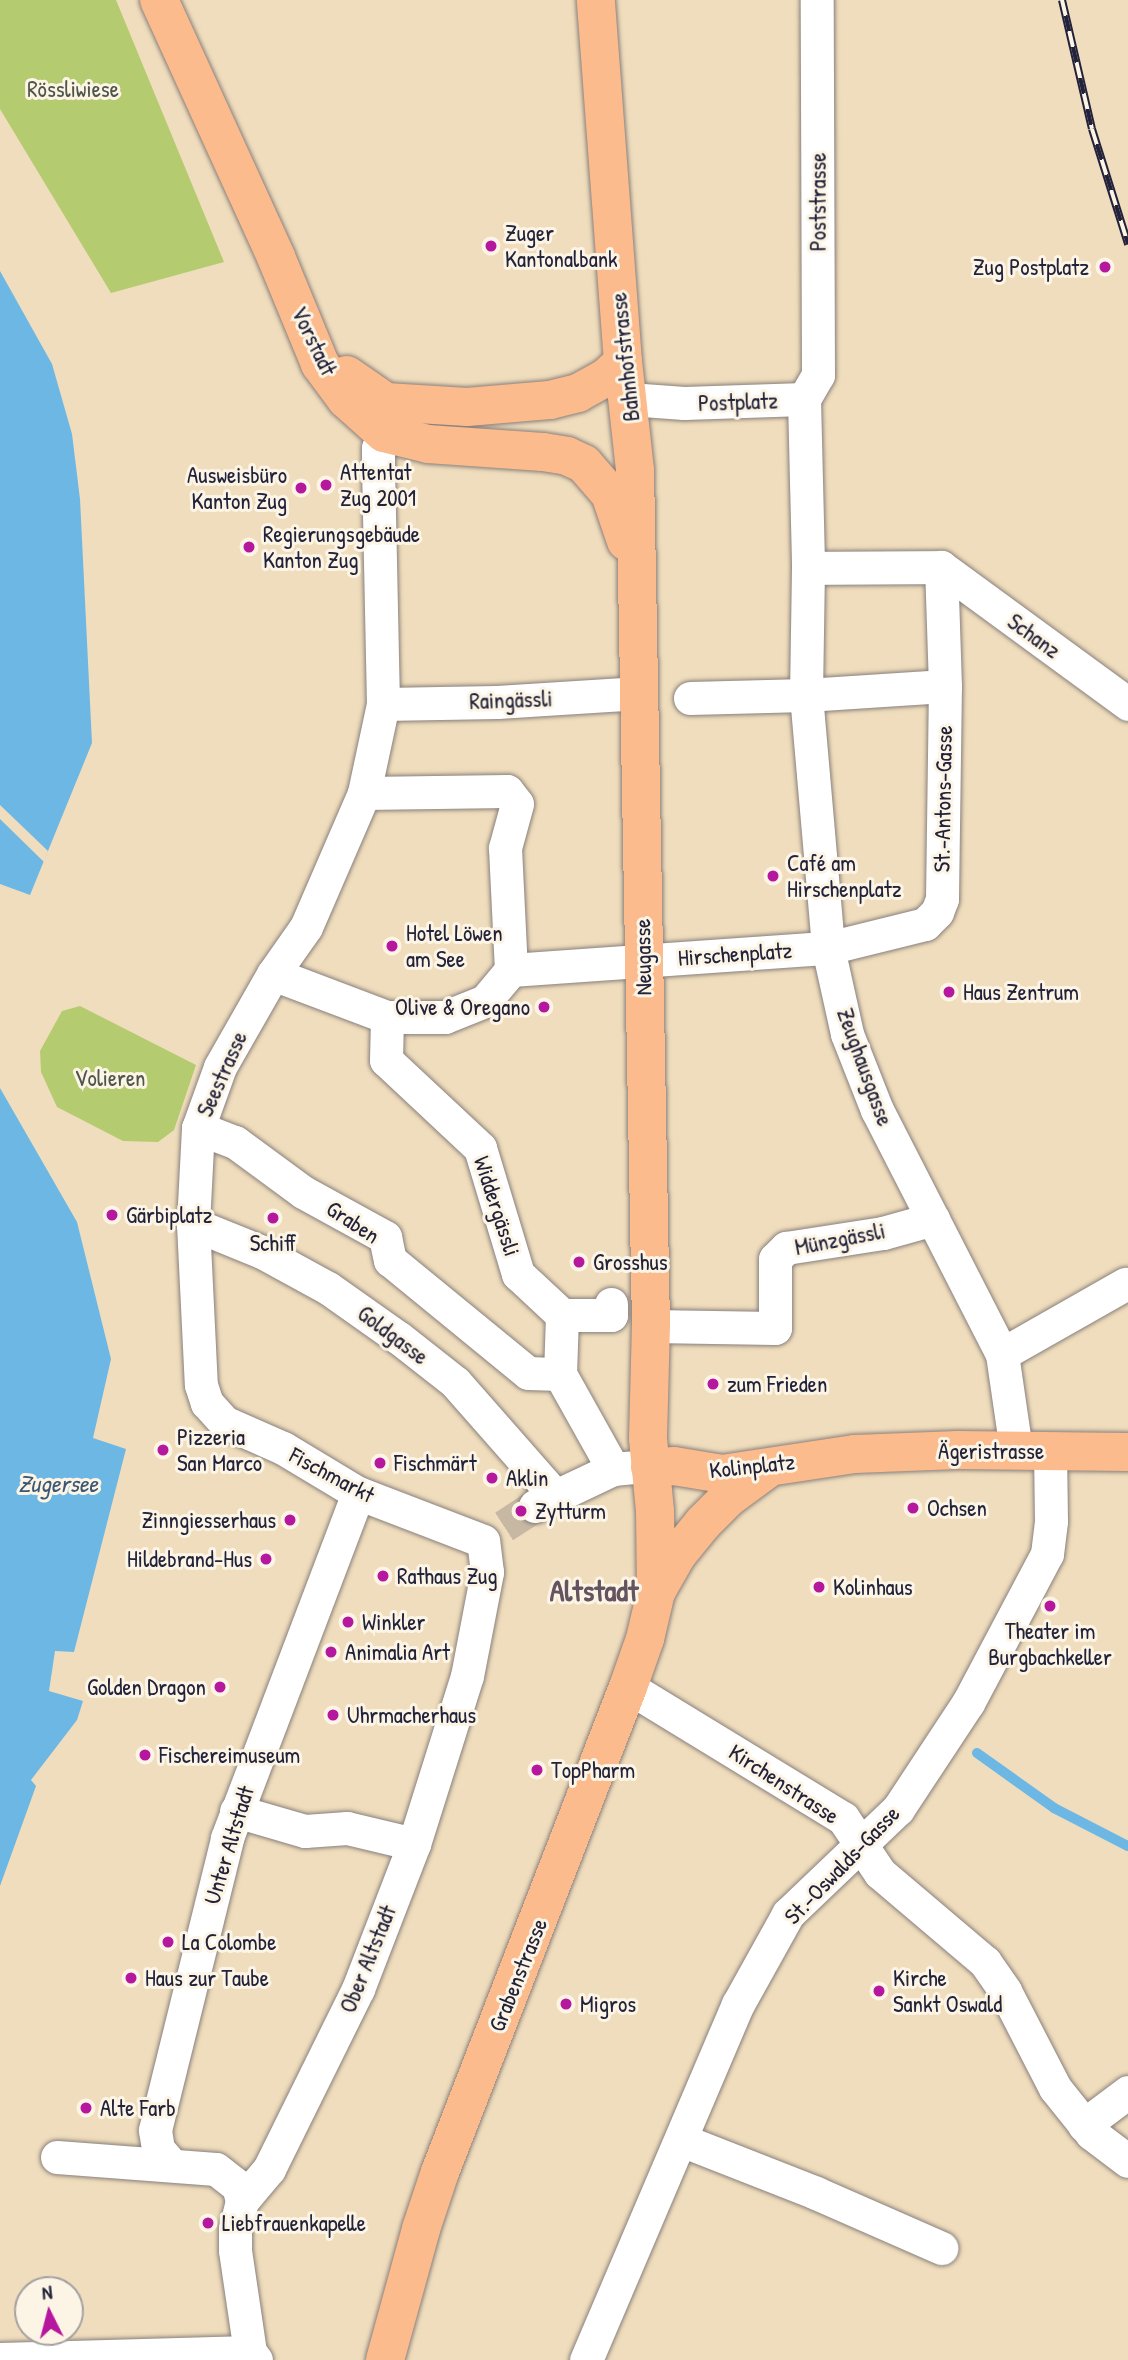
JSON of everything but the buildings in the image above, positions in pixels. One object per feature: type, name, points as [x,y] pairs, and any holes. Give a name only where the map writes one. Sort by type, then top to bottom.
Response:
[{"type":"main road","name":"Vorstadt","points":[[159,0],[298,309],[320,364],[346,398],[384,433],[428,444],[542,452],[567,456],[584,464],[610,494],[638,588]]},
{"type":"main road","name":"Bahnhofstrasse","points":[[596,0],[635,470],[638,588]]},
{"type":"main road","points":[[298,309],[345,373],[386,402],[467,407],[551,400],[578,393],[607,377],[626,381]]},
{"type":"main road","name":"Neugasse","points":[[638,588],[642,960],[651,1326]]},
{"type":"main road","points":[[651,1326],[650,1466],[656,1511],[656,1592]]},
{"type":"main road","name":"Ägeristrasse","points":[[855,1454],[1128,1452]]},
{"type":"main road","name":"Kolinplatz","points":[[650,1466],[674,1466],[722,1474],[855,1454]]},
{"type":"main road","points":[[656,1592],[677,1555],[703,1523],[728,1498],[769,1468]]},
{"type":"main road","name":"Grabenstrasse","points":[[386,2360],[421,2229],[440,2172],[628,1686],[645,1639],[656,1592]]},
{"type":"street","name":"Poststrasse","points":[[804,399],[818,375],[817,0]]},
{"type":"street","name":"Postplatz","points":[[626,381],[684,403],[804,399],[808,568],[806,616]]},
{"type":"street","name":"Seestrasse","points":[[201,1385],[193,1224],[198,1128],[220,1066],[272,974],[306,927],[364,793],[383,704],[377,466],[378,448],[384,433]]},
{"type":"street","points":[[808,568],[942,568]]},
{"type":"street","name":"St.-Antons-Gasse","points":[[828,948],[925,924],[937,912],[942,899],[945,686],[942,568]]},
{"type":"street","name":"Schanz","points":[[942,568],[1128,704]]},
{"type":"street","name":"Zeughausgasse","points":[[806,616],[806,695],[828,948],[847,1034],[877,1110],[1002,1354],[1033,1451]]},
{"type":"street","points":[[690,698],[806,695],[945,686]]},
{"type":"street","name":"Raingässli","points":[[383,704],[497,702],[640,693]]},
{"type":"street","points":[[272,974],[387,1017],[445,1017],[485,1001],[511,970],[505,848],[517,804],[507,791],[364,793]]},
{"type":"street","name":"Hirschenplatz","points":[[511,970],[828,948]]},
{"type":"street","name":"Widdergässli","points":[[387,1017],[386,1059],[480,1148],[518,1274],[562,1315]]},
{"type":"street","name":"Graben","points":[[198,1128],[235,1142],[303,1192],[385,1237],[390,1260],[528,1373],[560,1374]]},
{"type":"street","name":"Münzgässli","points":[[651,1326],[775,1328],[775,1259],[786,1248],[883,1233],[933,1219]]},
{"type":"street","name":"Goldgasse","points":[[193,1224],[262,1252],[306,1276],[399,1338],[455,1382],[545,1502]]},
{"type":"street","points":[[1002,1354],[1125,1284]]},
{"type":"street","points":[[611,1304],[611,1315],[562,1315],[560,1374],[612,1469]]},
{"type":"street","name":"Fischmarkt","points":[[201,1385],[207,1403],[224,1422],[283,1448],[358,1493],[493,1534]]},
{"type":"street","name":"St.-Oswalds-Gasse","points":[[586,2360],[738,2004],[788,1914],[898,1809],[968,1703],[1047,1554],[1051,1521],[1033,1451]]},
{"type":"street","name":"Kolinplatz","points":[[545,1502],[612,1469],[650,1466]]},
{"type":"street","name":"Unter Altstadt","points":[[171,2164],[158,2150],[155,2130],[220,1864],[236,1811],[358,1493]]},
{"type":"street","name":"Ober Altstadt","points":[[253,2356],[235,2250],[235,2229],[242,2201],[269,2169],[358,1989],[414,1844],[467,1676],[493,1534]]},
{"type":"street","name":"Kirchenstrasse","points":[[628,1686],[843,1818],[859,1846],[880,1873],[985,1962],[1005,1991],[1055,2088],[1111,2105],[1128,2161]]},
{"type":"street","points":[[236,1811],[305,1831],[347,1828],[414,1844]]},
{"type":"street","points":[[681,2140],[816,2193],[941,2248]]},
{"type":"street","points":[[57,2157],[216,2169],[238,2186],[242,2201]]},
{"type":"street","points":[[0,2359],[253,2356]]},
{"type":"green space","name":"Rössliwiese","points":[[0,0],[116,0],[224,262],[111,293],[0,109]]},
{"type":"green space","name":"Volieren","points":[[80,1006],[196,1065],[174,1130],[158,1142],[123,1141],[57,1107],[41,1072],[40,1051],[62,1011]]},
{"type":"water","points":[[0,271],[52,364],[72,434],[80,499],[92,743],[30,895],[0,884]]},
{"type":"water","name":"Zugersee","points":[[0,1088],[77,1222],[111,1359],[93,1438],[126,1449],[74,1652],[55,1651],[49,1691],[83,1701],[77,1720],[31,1780],[36,1786],[0,1886]]},
{"type":"pier","points":[[0,805],[48,851],[44,862],[0,819]]},
{"type":"waterway","points":[[977,1753],[1054,1808],[1128,1846]]},
{"type":"tunnel","points":[[504,1526],[535,1506]]},
{"type":"railway","points":[[1062,0],[1092,129],[1128,244]]},
{"type":"place","name":"Zuger Kantonalbank","points":[[491,246]]},
{"type":"place","name":"Zug Postplatz","points":[[1105,267]]},
{"type":"place","name":"Attentat Zug 2001","points":[[326,485]]},
{"type":"place","name":"Ausweisbüro Kanton Zug","points":[[301,488]]},
{"type":"place","name":"Regierungsgebäude Kanton Zug","points":[[249,547]]},
{"type":"place","name":"Café am Hirschenplatz","points":[[773,876]]},
{"type":"place","name":"Hotel Löwen am See","points":[[392,946]]},
{"type":"place","name":"Haus Zentrum","points":[[949,992]]},
{"type":"place","name":"Olive & Oregano","points":[[544,1007]]},
{"type":"place","name":"Gärbiplatz","points":[[112,1215]]},
{"type":"place","name":"Schiff","points":[[273,1218]]},
{"type":"place","name":"Grosshus","points":[[579,1262]]},
{"type":"place","name":"zum Frieden","points":[[713,1384]]},
{"type":"place","name":"Pizzeria San Marco","points":[[163,1450]]},
{"type":"place","name":"Fischmärt","points":[[380,1463]]},
{"type":"place","name":"Aklin","points":[[492,1478]]},
{"type":"place","name":"Ochsen","points":[[913,1508]]},
{"type":"place","name":"Zytturm","points":[[521,1511]]},
{"type":"place","name":"Zinngiesserhaus","points":[[290,1520]]},
{"type":"place","name":"Hildebrand-Hus","points":[[266,1559]]},
{"type":"place","name":"Rathaus Zug","points":[[383,1576]]},
{"type":"place","name":"Kolinhaus","points":[[819,1587]]},
{"type":"place","name":"Theater im Burgbachkeller","points":[[1050,1606]]},
{"type":"place","name":"Winkler","points":[[348,1622]]},
{"type":"place","name":"Animalia Art","points":[[331,1652]]},
{"type":"place","name":"Golden Dragon","points":[[220,1687]]},
{"type":"place","name":"Uhrmacherhaus","points":[[333,1715]]},
{"type":"place","name":"Fischereimuseum","points":[[145,1755]]},
{"type":"place","name":"TopPharm","points":[[537,1770]]},
{"type":"place","name":"La Colombe","points":[[168,1942]]},
{"type":"place","name":"Haus zur Taube","points":[[131,1978]]},
{"type":"place","name":"Kirche Sankt Oswald","points":[[879,1991]]},
{"type":"place","name":"Migros","points":[[566,2004]]},
{"type":"place","name":"Alte Farb","points":[[86,2108]]},
{"type":"place","name":"Liebfrauenkapelle","points":[[208,2223]]},
{"type":"district","name":"Altstadt","points":[[594,1590]]}]
